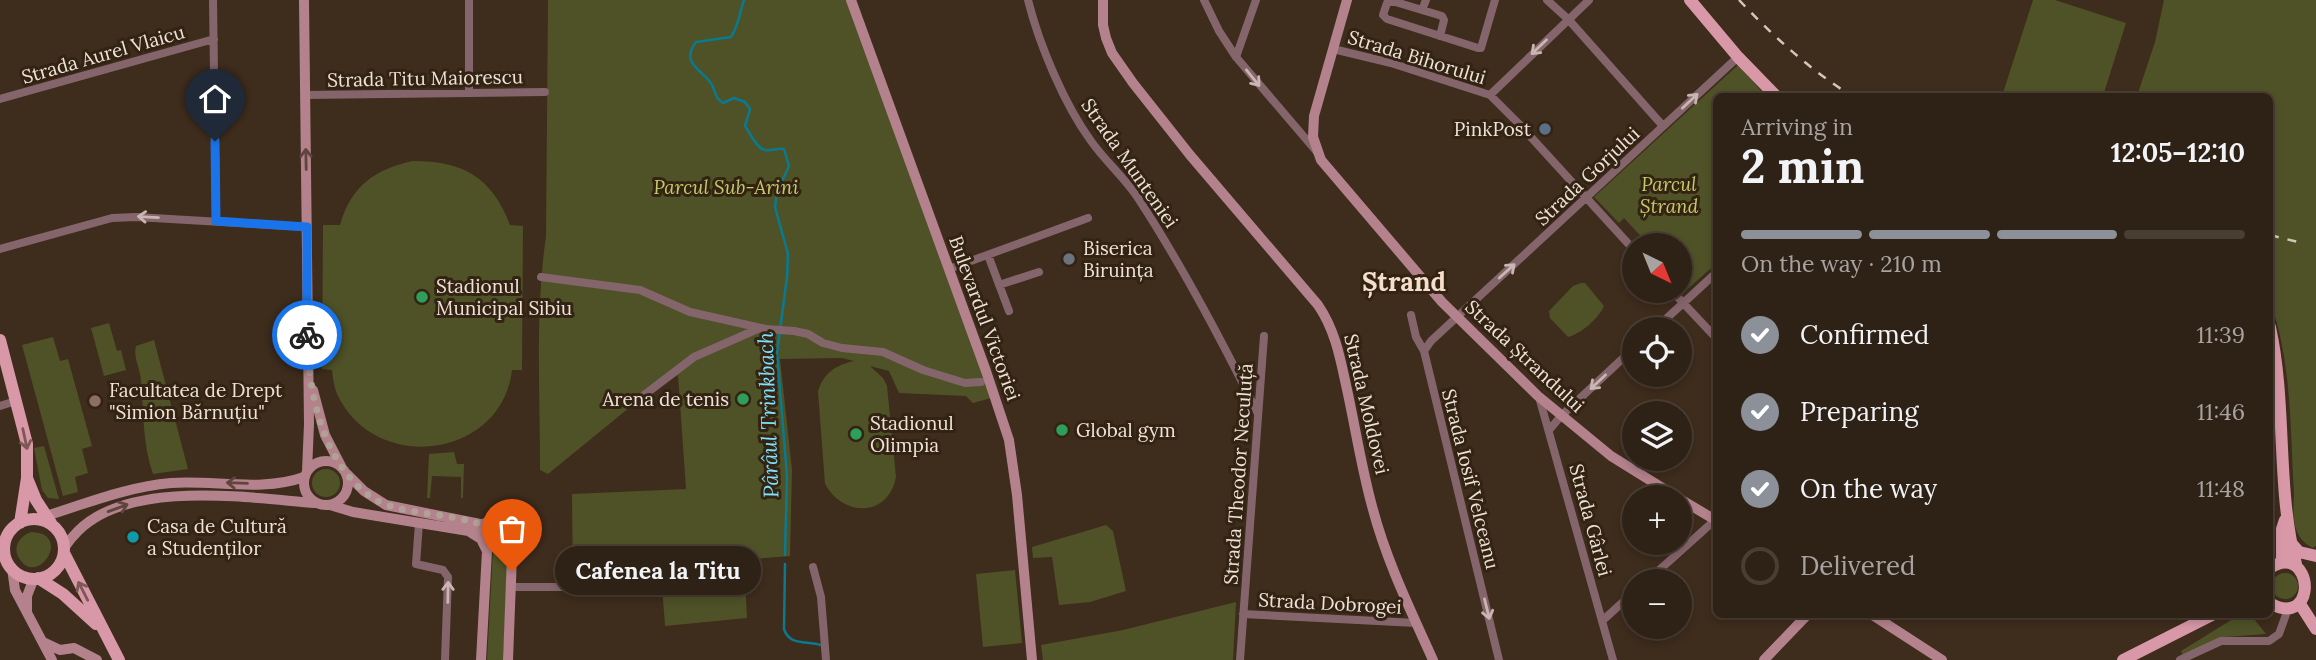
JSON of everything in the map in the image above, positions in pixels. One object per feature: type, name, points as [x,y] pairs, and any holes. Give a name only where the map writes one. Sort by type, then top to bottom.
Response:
[{"type":"main road","points":[[1690,0],[1738,57],[1773,93]]},
{"type":"main road","points":[[0,340],[27,444],[27,478],[17,526],[5,544],[7,566],[19,575],[36,578],[63,594],[102,629]]},
{"type":"main road","points":[[2273,344],[2286,516],[2297,565],[2312,578],[2307,594],[2283,606],[2316,629]]},
{"type":"main road","points":[[27,478],[45,520],[62,537],[64,550],[119,660]]},
{"type":"main road","points":[[2286,516],[2276,565],[2297,565],[2316,556]]},
{"type":"main road","points":[[0,533],[45,520]]},
{"type":"main road","points":[[2291,543],[2299,552],[2316,556]]},
{"type":"main road","points":[[36,578],[53,572],[60,563],[64,550]]},
{"type":"main road","points":[[2123,660],[2207,618]]},
{"type":"street","points":[[214,0],[216,221]]},
{"type":"street","points":[[304,0],[309,447],[305,492],[315,503]]},
{"type":"street","points":[[468,92],[469,0]]},
{"type":"street","name":"Bulevardul Victoriei","points":[[851,0],[1000,410],[1011,451],[1032,660]]},
{"type":"street","name":"Strada Munteniei","points":[[1028,0],[1052,67],[1079,123],[1136,195],[1170,249],[1257,412]]},
{"type":"street","name":"Strada Moldovei","points":[[1103,0],[1103,25],[1112,53],[1163,122],[1326,316],[1338,349],[1364,476],[1382,542],[1391,569],[1433,660]]},
{"type":"street","name":"Strada Ștrandului","points":[[1204,0],[1219,31],[1237,57],[1329,170],[1456,317],[1538,396],[1618,461],[1658,485]]},
{"type":"street","points":[[1237,57],[1256,0]]},
{"type":"street","points":[[1333,49],[1347,0]]},
{"type":"street","points":[[1422,10],[1426,0]]},
{"type":"street","points":[[1440,36],[1444,18],[1389,2],[1383,15],[1387,19],[1440,36],[1481,48],[1495,0]]},
{"type":"street","points":[[1547,0],[1568,19],[1663,126]]},
{"type":"street","points":[[1490,95],[1589,0]]},
{"type":"street","name":"Strada Aurel Vlaicu","points":[[0,99],[214,39]]},
{"type":"street","name":"Strada Ștrandului","points":[[1317,152],[1312,137],[1314,116],[1333,49]]},
{"type":"street","name":"Strada Bihorului","points":[[1333,49],[1391,63],[1490,95],[1622,237]]},
{"type":"street","name":"Strada Gorjului","points":[[1456,317],[1738,57]]},
{"type":"street","name":"Strada Titu Maiorescu","points":[[305,95],[545,92]]},
{"type":"street","points":[[0,250],[112,218],[136,217],[307,227]]},
{"type":"street","points":[[949,269],[1088,218]]},
{"type":"street","points":[[988,255],[1009,310]]},
{"type":"street","points":[[999,285],[1039,272]]},
{"type":"street","points":[[1692,295],[1713,276]]},
{"type":"street","points":[[541,277],[640,290],[690,312],[763,329],[808,334],[823,343],[842,348],[883,352],[923,370],[965,383],[981,383]]},
{"type":"street","points":[[1668,317],[1683,303],[1713,335]]},
{"type":"street","name":"Strada Iosif Velceanu","points":[[1411,315],[1416,337],[1424,351],[1499,660]]},
{"type":"street","points":[[1424,351],[1456,317]]},
{"type":"street","points":[[635,402],[694,358],[763,329]]},
{"type":"street","name":"Strada Theodor Neculuță","points":[[1240,660],[1264,336]]},
{"type":"street","points":[[1550,429],[1622,359]]},
{"type":"street","points":[[307,364],[322,426],[348,484],[346,494],[330,505]]},
{"type":"street","name":"Strada Gârlei","points":[[1538,396],[1550,429],[1613,660]]},
{"type":"street","points":[[0,406],[16,401]]},
{"type":"street","points":[[45,520],[126,491],[155,485],[196,482],[272,485],[305,474],[320,461],[331,461],[364,491],[386,505],[502,536],[512,555],[508,660]]},
{"type":"street","points":[[64,550],[78,530],[94,519],[130,504],[200,495],[315,503],[419,523],[510,525]]},
{"type":"street","name":"Strada Ștrandului","points":[[1692,506],[1713,519]]},
{"type":"street","points":[[419,523],[416,564],[443,570],[448,577],[445,660]]},
{"type":"street","points":[[1661,569],[1713,524]]},
{"type":"street","points":[[467,526],[481,540],[486,551],[481,660]]},
{"type":"street","points":[[7,566],[27,614],[52,660],[60,650]]},
{"type":"street","points":[[813,567],[821,597],[826,660]]},
{"type":"street","points":[[27,614],[27,596],[36,578]]},
{"type":"street","points":[[512,587],[638,587]]},
{"type":"street","points":[[1602,621],[1622,603]]},
{"type":"street","points":[[2180,660],[2221,641],[2269,641],[2279,634],[2283,606]]},
{"type":"street","name":"Strada Dobrogei","points":[[1243,614],[1416,623]]},
{"type":"street","points":[[1764,660],[1804,618]]},
{"type":"street","points":[[1877,618],[1942,660]]},
{"type":"street","points":[[43,642],[60,650],[74,649],[97,660]]},
{"type":"green space","name":"Parcul Sub-Arini","points":[[548,0],[851,0],[995,397],[973,403],[966,396],[899,393],[889,371],[870,366],[883,378],[887,386],[896,477],[884,500],[875,506],[853,507],[833,495],[825,484],[818,392],[831,371],[854,361],[842,358],[780,359],[792,470],[790,556],[658,567],[639,582],[573,583],[572,494],[686,489],[678,375],[635,403],[548,474],[540,470],[539,324],[546,236]]},
{"type":"green space","points":[[2033,0],[2055,0],[2126,23],[2104,93],[2003,93]]},
{"type":"green space","points":[[2164,0],[2316,0],[2316,546],[2313,548],[2301,538],[2295,525],[2286,372],[2273,311],[2273,93],[2138,93],[2155,42]]},
{"type":"green space","name":"Parcul Ștrand","points":[[1738,65],[1763,93],[1713,93],[1713,267],[1692,285],[1692,233],[1638,233],[1624,218],[1619,223],[1594,197]]},
{"type":"green space","name":"Stadionul Municipal Sibiu","points":[[413,161],[447,164],[474,175],[494,195],[510,225],[523,226],[522,370],[512,370],[503,400],[486,422],[463,438],[436,446],[408,446],[380,438],[356,421],[338,396],[332,370],[322,369],[323,225],[340,225],[351,200],[366,181],[387,169]]},
{"type":"green space","points":[[1585,283],[1604,306],[1589,325],[1568,337],[1550,318],[1549,311],[1573,286]]},
{"type":"green space","points":[[109,323],[117,351],[121,350],[126,370],[104,376],[91,328]]},
{"type":"green space","points":[[53,337],[60,361],[68,359],[92,446],[82,449],[88,473],[75,477],[78,492],[63,496],[22,345]]},
{"type":"green space","points":[[154,340],[188,469],[153,474],[145,439],[141,380],[135,350],[136,346]]},
{"type":"green space","points":[[44,446],[59,499],[48,498],[42,490],[34,448]]},
{"type":"green space","points":[[454,452],[457,464],[464,464],[463,498],[461,477],[432,476],[430,498],[427,498],[429,454]]},
{"type":"green space","points":[[326,469],[336,473],[340,483],[336,493],[326,497],[316,493],[312,483],[316,473]]},
{"type":"green space","points":[[1106,525],[1113,531],[1126,591],[1090,602],[1059,605],[1052,557],[1033,558],[1032,547]]},
{"type":"green space","points":[[31,532],[44,535],[50,541],[51,549],[42,564],[35,567],[26,566],[16,550],[21,539]]},
{"type":"green space","points":[[498,545],[509,550],[503,660],[487,660],[493,550]]},
{"type":"green space","points":[[1015,570],[1022,643],[983,647],[976,574]]},
{"type":"green space","points":[[741,573],[745,578],[747,618],[665,626],[662,586],[674,577]]},
{"type":"green space","points":[[2280,574],[2290,574],[2297,581],[2297,591],[2290,598],[2280,598],[2273,591],[2273,581]]},
{"type":"green space","points":[[1236,602],[1233,660],[1043,660],[1041,645],[1123,630]]},
{"type":"green space","points":[[2234,618],[2253,618],[2266,634],[2226,637],[2183,656],[2181,651]]},
{"type":"waterway","name":"Pârâul Trinkbach","points":[[744,0],[731,37],[696,42],[690,56],[691,61],[712,85],[720,101],[723,103],[734,98],[745,102],[750,109],[745,126],[754,140],[765,150],[784,149],[789,166],[777,192],[775,207],[788,254],[777,353],[787,476],[785,555]]},
{"type":"waterway","name":"Pârâul Trinkbach","points":[[785,564],[784,629],[795,641],[821,645]]},
{"type":"railway","points":[[1739,0],[1792,52],[1848,93]]},
{"type":"railway","points":[[2273,236],[2298,242]]},
{"type":"way so far","points":[[307,335],[307,364],[325,435],[341,466],[358,487],[393,508],[474,522],[493,529],[511,549],[512,571]]},
{"type":"place","name":"PinkPost","points":[[1545,129]]},
{"type":"place","name":"Biserica Biruința","points":[[1069,259]]},
{"type":"place","name":"Stadionul Municipal Sibiu","points":[[422,297]]},
{"type":"place","name":"Arena de tenis","points":[[743,399]]},
{"type":"place","name":"Facultatea de Drept \"Simion Bărnuțiu\"","points":[[95,401]]},
{"type":"place","name":"Global gym","points":[[1062,430]]},
{"type":"place","name":"Stadionul Olimpia","points":[[856,434]]},
{"type":"place","name":"Casa de Cultură a Studenților","points":[[133,537]]},
{"type":"place","name":"Cafenea la Titu","points":[[512,571]]},
{"type":"district","name":"Ștrand","points":[[1404,281]]},
{"type":"route","points":[[215,141],[216,221],[307,227],[307,335]]}]
